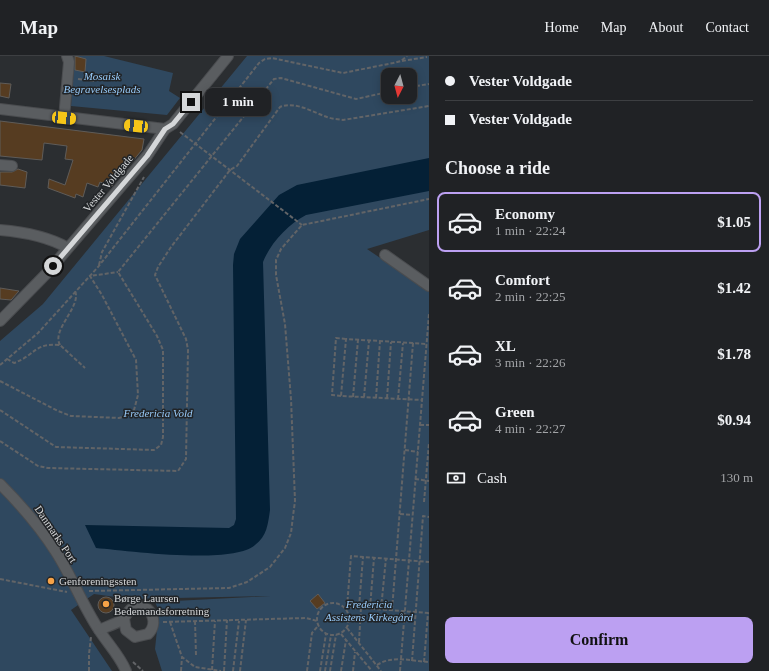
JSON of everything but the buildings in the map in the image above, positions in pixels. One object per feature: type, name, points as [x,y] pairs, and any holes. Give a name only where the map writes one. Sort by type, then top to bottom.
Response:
[{"type":"street","name":"Vester Voldgade","points":[[0,320],[46,274],[147,156],[165,129],[173,124],[225,57]]},
{"type":"street","points":[[64,118],[68,78],[68,59]]},
{"type":"street","points":[[0,109],[64,118],[165,129]]},
{"type":"street","points":[[0,165],[12,166]]},
{"type":"street","points":[[0,230],[27,233],[54,240],[68,248]]},
{"type":"street","points":[[385,255],[429,286]]},
{"type":"street","name":"Danmarks Port","points":[[0,484],[28,513],[46,537],[99,630],[124,667],[134,671]]},
{"type":"street","points":[[140,607],[150,612],[154,622],[153,628],[148,634],[135,637],[126,630],[124,619],[128,611],[140,607]]},
{"type":"street","points":[[99,630],[124,619]]},
{"type":"path","points":[[401,61],[406,56]]},
{"type":"path","points":[[0,366],[38,333],[98,267],[259,63],[265,59],[277,58],[344,73],[427,57]]},
{"type":"path","points":[[68,78],[94,81]]},
{"type":"path","points":[[90,276],[118,272],[274,79],[281,78],[356,99],[381,94]]},
{"type":"path","points":[[417,86],[429,84]]},
{"type":"path","points":[[0,441],[38,466],[48,468],[167,472],[178,471],[183,466],[186,459],[188,350],[186,339],[155,275],[171,247],[230,170],[237,166],[280,107],[295,105],[329,118],[343,120],[429,106]]},
{"type":"path","points":[[181,132],[302,224]]},
{"type":"path","points":[[98,267],[102,252],[146,171]]},
{"type":"path","points":[[0,579],[66,592],[79,593],[180,588],[229,588],[247,582],[270,567],[285,548],[291,533],[295,501],[291,399],[286,331],[276,275],[276,260],[282,249],[302,224],[429,199]]},
{"type":"path","points":[[0,410],[56,447],[154,450],[161,445],[163,437],[163,350],[157,336],[118,272]]},
{"type":"path","points":[[0,381],[58,411],[71,416],[119,418],[127,416],[134,410],[138,395],[136,360],[102,295],[90,276]]},
{"type":"path","points":[[75,291],[76,298],[60,333],[58,342],[85,368]]},
{"type":"path","points":[[400,671],[429,314]]},
{"type":"path","points":[[422,400],[332,395],[336,338],[403,343],[427,342]]},
{"type":"path","points":[[341,396],[346,339]]},
{"type":"path","points":[[353,397],[358,340]]},
{"type":"path","points":[[364,397],[369,340]]},
{"type":"path","points":[[376,398],[380,341]]},
{"type":"path","points":[[387,398],[391,342]]},
{"type":"path","points":[[398,399],[403,343]]},
{"type":"path","points":[[392,610],[414,343]]},
{"type":"path","points":[[7,359],[14,363],[22,360],[42,345],[60,345]]},
{"type":"path","points":[[420,425],[429,425]]},
{"type":"path","points":[[424,502],[428,481],[429,443]]},
{"type":"path","points":[[405,450],[418,452]]},
{"type":"path","points":[[416,479],[428,481]]},
{"type":"path","points":[[400,514],[412,515]]},
{"type":"path","points":[[412,661],[424,516],[429,516]]},
{"type":"path","points":[[424,662],[428,613],[346,607],[336,604],[327,605],[319,611],[317,620],[318,626],[326,634],[341,634],[347,628],[349,618],[346,607],[351,556],[429,562]]},
{"type":"path","points":[[359,643],[363,557]]},
{"type":"path","points":[[370,608],[374,558]]},
{"type":"path","points":[[381,609],[386,558]]},
{"type":"path","points":[[154,622],[306,618],[317,620]]},
{"type":"path","points":[[182,657],[195,667],[222,671],[228,620]]},
{"type":"path","points":[[233,671],[239,620]]},
{"type":"path","points":[[240,671],[246,620]]},
{"type":"path","points":[[195,621],[196,656]]},
{"type":"path","points":[[212,670],[215,621]]},
{"type":"path","points":[[170,622],[182,657],[181,671]]},
{"type":"path","points":[[307,671],[312,633],[318,626]]},
{"type":"path","points":[[347,628],[382,671]]},
{"type":"path","points":[[89,671],[91,637],[99,630]]},
{"type":"path","points":[[320,671],[326,634]]},
{"type":"path","points":[[341,634],[370,670]]},
{"type":"path","points":[[325,671],[331,635]]},
{"type":"path","points":[[330,671],[336,635]]},
{"type":"path","points":[[341,671],[346,639]]},
{"type":"path","points":[[353,671],[356,651]]},
{"type":"path","points":[[377,665],[392,659],[429,662]]},
{"type":"green space","name":"Mosaisk Begravelsesplads","points":[[75,56],[104,56],[173,73],[169,91],[180,98],[167,115],[71,106]]},
{"type":"green space","name":"Fredericia Vold","points":[[247,56],[429,56],[429,230],[367,249],[429,291],[429,671],[162,671],[155,649],[159,611],[155,602],[271,596],[130,599],[94,594],[71,610],[112,671],[0,671],[0,341],[43,304]]},
{"type":"shaded area","points":[[429,158],[429,191],[306,215],[280,235],[266,255],[263,262],[270,510],[266,529],[262,538],[255,545],[243,551],[204,556],[155,554],[96,548],[85,525],[229,528],[234,525],[236,519],[233,265],[234,254],[240,239],[279,195],[297,185]]},
{"type":"place","name":"Genforeningssten","points":[[51,581]]},
{"type":"place","name":"Børge Laursen Bedemandsforretning","points":[[106,604]]},
{"type":"route","points":[[53,266],[147,156],[165,129],[173,124],[191,102]]},
{"type":"park label","name":"Fredericia Assistens Kirkegård","points":[[369,610]]}]
